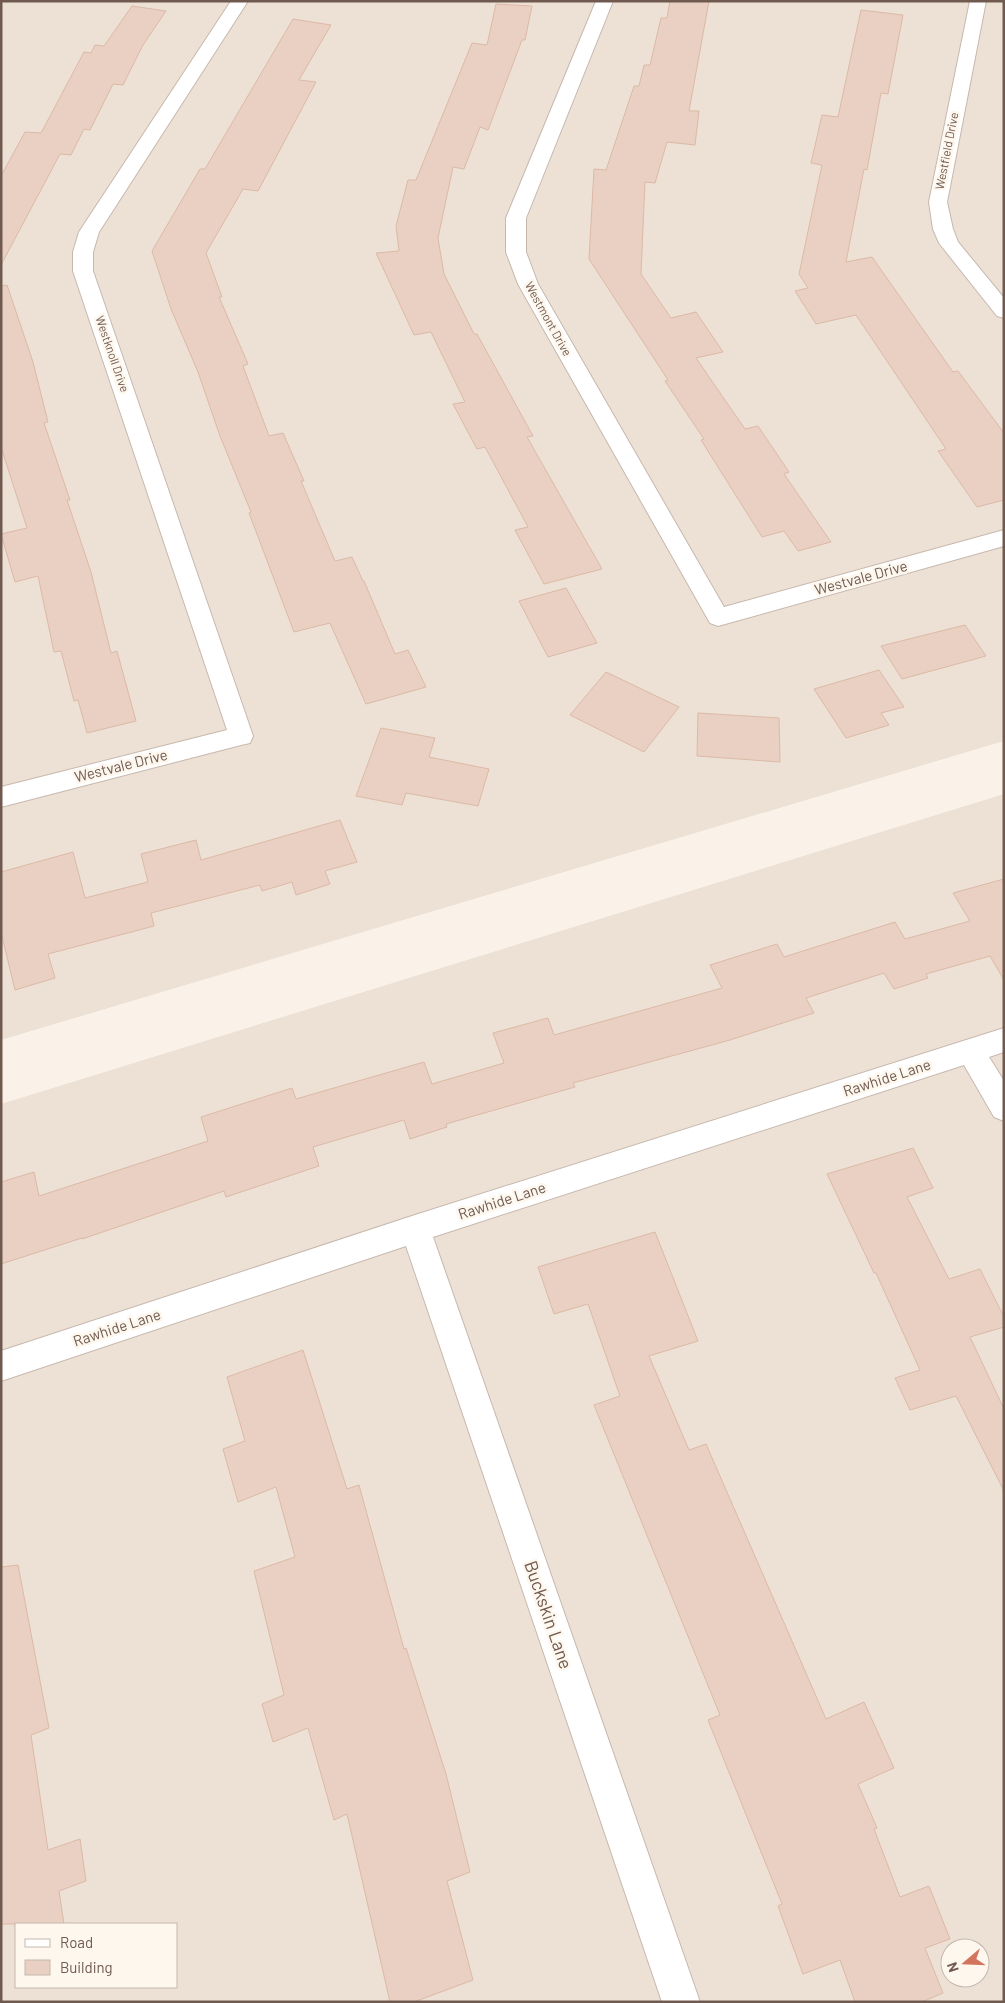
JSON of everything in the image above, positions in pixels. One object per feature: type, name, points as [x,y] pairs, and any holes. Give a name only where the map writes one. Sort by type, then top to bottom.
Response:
[{"type":"street","name":"Westknoll Drive","points":[[240,1],[89,232],[83,252],[83,271],[241,736]]},
{"type":"street","name":"Westmont Drive","points":[[604,1],[516,218],[515,257],[528,284],[718,617]]},
{"type":"street","name":"Westfield Drive","points":[[978,1],[938,202],[943,229],[949,243],[1004,312]]},
{"type":"street","name":"Westvale Drive","points":[[718,617],[1004,538]]},
{"type":"street","name":"Westvale Drive","points":[[1,797],[241,736]]},
{"type":"street","name":"Rawhide Lane","points":[[1,1366],[415,1229],[1004,1040]]},
{"type":"street","points":[[971,1051],[1004,1108]]},
{"type":"street","name":"Buckskin Lane","points":[[415,1229],[681,2002]]},
{"type":"shaded area","points":[[1,1],[1004,1],[1004,741],[1,1040]]},
{"type":"shaded area","points":[[1004,794],[1004,2002],[1,2002],[1,1104]]},
{"type":"building","points":[[670,1],[709,1],[689,111],[699,111],[695,145],[667,142],[655,183],[645,182],[641,274],[671,318],[696,312],[723,352],[696,358],[745,429],[758,426],[789,472],[784,474],[831,542],[798,551],[784,531],[762,537],[701,440],[704,439],[665,381],[668,380],[589,259],[594,169],[606,170],[634,86],[639,86],[644,65],[650,65],[661,18],[667,18]]},
{"type":"building","points":[[496,4],[532,6],[525,40],[522,40],[488,130],[480,127],[464,169],[453,167],[438,238],[444,274],[474,334],[477,334],[533,436],[527,437],[602,569],[544,584],[515,530],[528,527],[485,447],[477,449],[453,404],[465,402],[431,332],[414,335],[376,253],[399,251],[396,226],[408,180],[416,180],[472,43],[487,45]]},
{"type":"building","points":[[132,6],[166,11],[143,45],[123,85],[113,84],[90,130],[84,129],[71,155],[60,154],[1,265],[1,176],[25,132],[41,133],[84,52],[91,53],[95,45],[104,46]]},
{"type":"building","points":[[861,10],[903,15],[888,94],[881,93],[867,170],[864,169],[846,262],[872,257],[953,372],[958,371],[1004,433],[1004,500],[977,507],[938,451],[946,449],[856,315],[816,324],[795,291],[808,288],[799,274],[822,165],[811,163],[822,115],[838,117]]},
{"type":"building","points":[[293,19],[331,25],[299,80],[316,82],[258,191],[243,189],[206,253],[222,297],[219,297],[248,364],[243,366],[269,436],[283,433],[335,561],[352,557],[395,654],[408,650],[426,687],[366,704],[330,623],[294,632],[249,513],[251,512],[220,436],[198,372],[171,309],[152,251],[200,169],[205,169]]},
{"type":"building","points":[[7,285],[33,362],[48,422],[44,423],[70,500],[67,500],[91,572],[111,653],[117,651],[136,721],[87,733],[78,700],[74,701],[61,651],[54,652],[38,576],[15,582],[1,534],[27,528],[1,447],[1,286]]},
{"type":"building","points":[[566,588],[597,643],[548,657],[519,601]]},
{"type":"building","points":[[965,625],[986,656],[902,679],[881,646]]},
{"type":"building","points":[[879,670],[904,707],[881,713],[889,725],[846,738],[814,689]]},
{"type":"building","points":[[606,672],[679,707],[644,752],[570,715]]},
{"type":"building","points":[[698,713],[779,718],[780,762],[697,756]]},
{"type":"building","points":[[381,728],[435,738],[429,757],[489,769],[478,806],[406,793],[402,805],[356,796]]},
{"type":"building","points":[[340,820],[357,862],[325,871],[330,884],[296,895],[292,882],[262,891],[260,885],[151,913],[154,926],[48,954],[55,978],[15,990],[1,932],[1,872],[73,852],[85,898],[148,882],[141,854],[196,840],[201,860]]},
{"type":"building","points":[[1004,879],[1004,980],[990,956],[926,974],[928,978],[894,989],[884,973],[806,998],[814,1013],[730,1040],[573,1083],[575,1087],[446,1124],[447,1127],[410,1139],[404,1120],[313,1147],[319,1166],[226,1197],[224,1191],[1,1264],[1,1182],[34,1172],[39,1196],[208,1141],[201,1117],[292,1088],[296,1099],[424,1062],[432,1084],[504,1063],[493,1033],[548,1018],[554,1035],[722,988],[710,965],[777,944],[784,957],[895,922],[905,939],[970,921],[953,893]]},
{"type":"building","points":[[913,1148],[933,1188],[907,1197],[949,1279],[980,1269],[1004,1317],[1004,1327],[970,1337],[1004,1409],[1004,1491],[956,1396],[910,1410],[895,1378],[920,1370],[876,1273],[874,1273],[827,1174]]},
{"type":"building","points":[[655,1232],[698,1341],[649,1356],[689,1450],[706,1444],[826,1719],[864,1702],[894,1768],[858,1784],[877,1828],[874,1829],[900,1897],[929,1886],[950,1938],[940,1938],[940,1943],[925,1948],[943,1993],[922,2002],[855,2002],[840,1960],[803,1974],[778,1906],[782,1904],[708,1720],[720,1715],[594,1405],[620,1396],[588,1304],[554,1314],[538,1267]]},
{"type":"building","points":[[303,1350],[347,1489],[359,1485],[404,1649],[406,1648],[446,1774],[470,1872],[447,1881],[473,1980],[414,2002],[390,2002],[347,1814],[334,1820],[308,1728],[273,1742],[262,1704],[284,1695],[254,1571],[295,1557],[276,1487],[238,1502],[223,1449],[245,1441],[227,1377]]},
{"type":"building","points":[[18,1565],[49,1728],[31,1735],[48,1850],[80,1839],[86,1881],[59,1891],[64,1923],[1,1924],[1,1567]]}]
